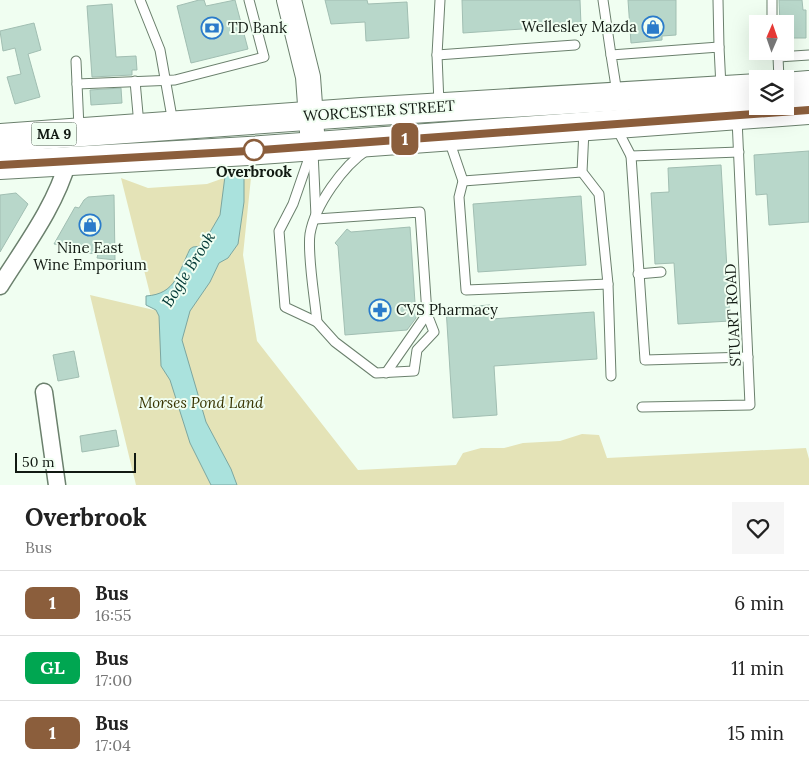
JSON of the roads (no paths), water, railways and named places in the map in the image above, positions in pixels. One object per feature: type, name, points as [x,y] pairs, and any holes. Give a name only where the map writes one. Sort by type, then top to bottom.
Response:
[{"type":"highway","points":[[794,86],[809,85]]},
{"type":"highway","name":"WORCESTER STREET","points":[[0,138],[439,107],[749,88]]},
{"type":"highway","name":"WORCESTER STREET","points":[[0,165],[313,146],[809,110]]},
{"type":"street","points":[[289,0],[308,77],[313,146]]},
{"type":"street","points":[[0,286],[5,267],[50,205],[68,161]]},
{"type":"street","points":[[44,392],[57,485]]},
{"type":"lane","points":[[140,0],[158,43],[173,125]]},
{"type":"lane","points":[[77,84],[182,79],[264,57],[249,0]]},
{"type":"lane","points":[[439,107],[437,55],[440,0]]},
{"type":"lane","points":[[603,0],[617,96]]},
{"type":"lane","points":[[718,0],[722,90]]},
{"type":"lane","points":[[772,0],[772,15]]},
{"type":"lane","points":[[437,55],[575,45]]},
{"type":"lane","points":[[611,55],[719,47]]},
{"type":"lane","points":[[794,55],[809,55]]},
{"type":"lane","points":[[76,61],[80,132]]},
{"type":"lane","points":[[135,81],[139,128]]},
{"type":"lane","name":"STUART ROAD","points":[[642,407],[750,405],[737,115]]},
{"type":"lane","points":[[614,124],[631,156],[645,360],[748,357]]},
{"type":"lane","points":[[584,127],[582,172],[598,194],[608,284],[611,376]]},
{"type":"lane","points":[[448,136],[463,180],[459,197],[466,290],[608,284]]},
{"type":"lane","points":[[317,322],[310,241],[316,219],[329,190],[343,171],[366,150],[388,140]]},
{"type":"lane","points":[[313,146],[316,219]]},
{"type":"lane","points":[[313,146],[293,204],[279,231],[285,307],[317,322],[335,342],[376,373],[414,371],[417,350],[434,332],[427,314],[420,212],[316,219]]},
{"type":"lane","points":[[631,156],[739,152]]},
{"type":"lane","points":[[463,180],[582,172]]},
{"type":"lane","points":[[638,274],[661,272]]},
{"type":"lane","points":[[386,373],[427,314]]},
{"type":"water","name":"Bogle Brook","points":[[244,174],[244,202],[238,244],[228,258],[219,263],[210,282],[190,311],[182,340],[206,422],[231,469],[237,485],[211,485],[190,443],[170,380],[161,366],[159,316],[156,310],[146,305],[146,296],[164,291],[170,287],[179,274],[190,249],[202,246],[220,215],[225,176]]},
{"type":"place","name":"Wellesley Mazda","points":[[653,27]]},
{"type":"place","name":"TD Bank","points":[[212,28]]},
{"type":"place","name":"Overbrook","points":[[254,150]]},
{"type":"place","name":"Nine East Wine Emporium","points":[[90,225]]},
{"type":"place","name":"CVS Pharmacy","points":[[380,310]]},
{"type":"park label","name":"Morses Pond Land","points":[[201,403]]}]
